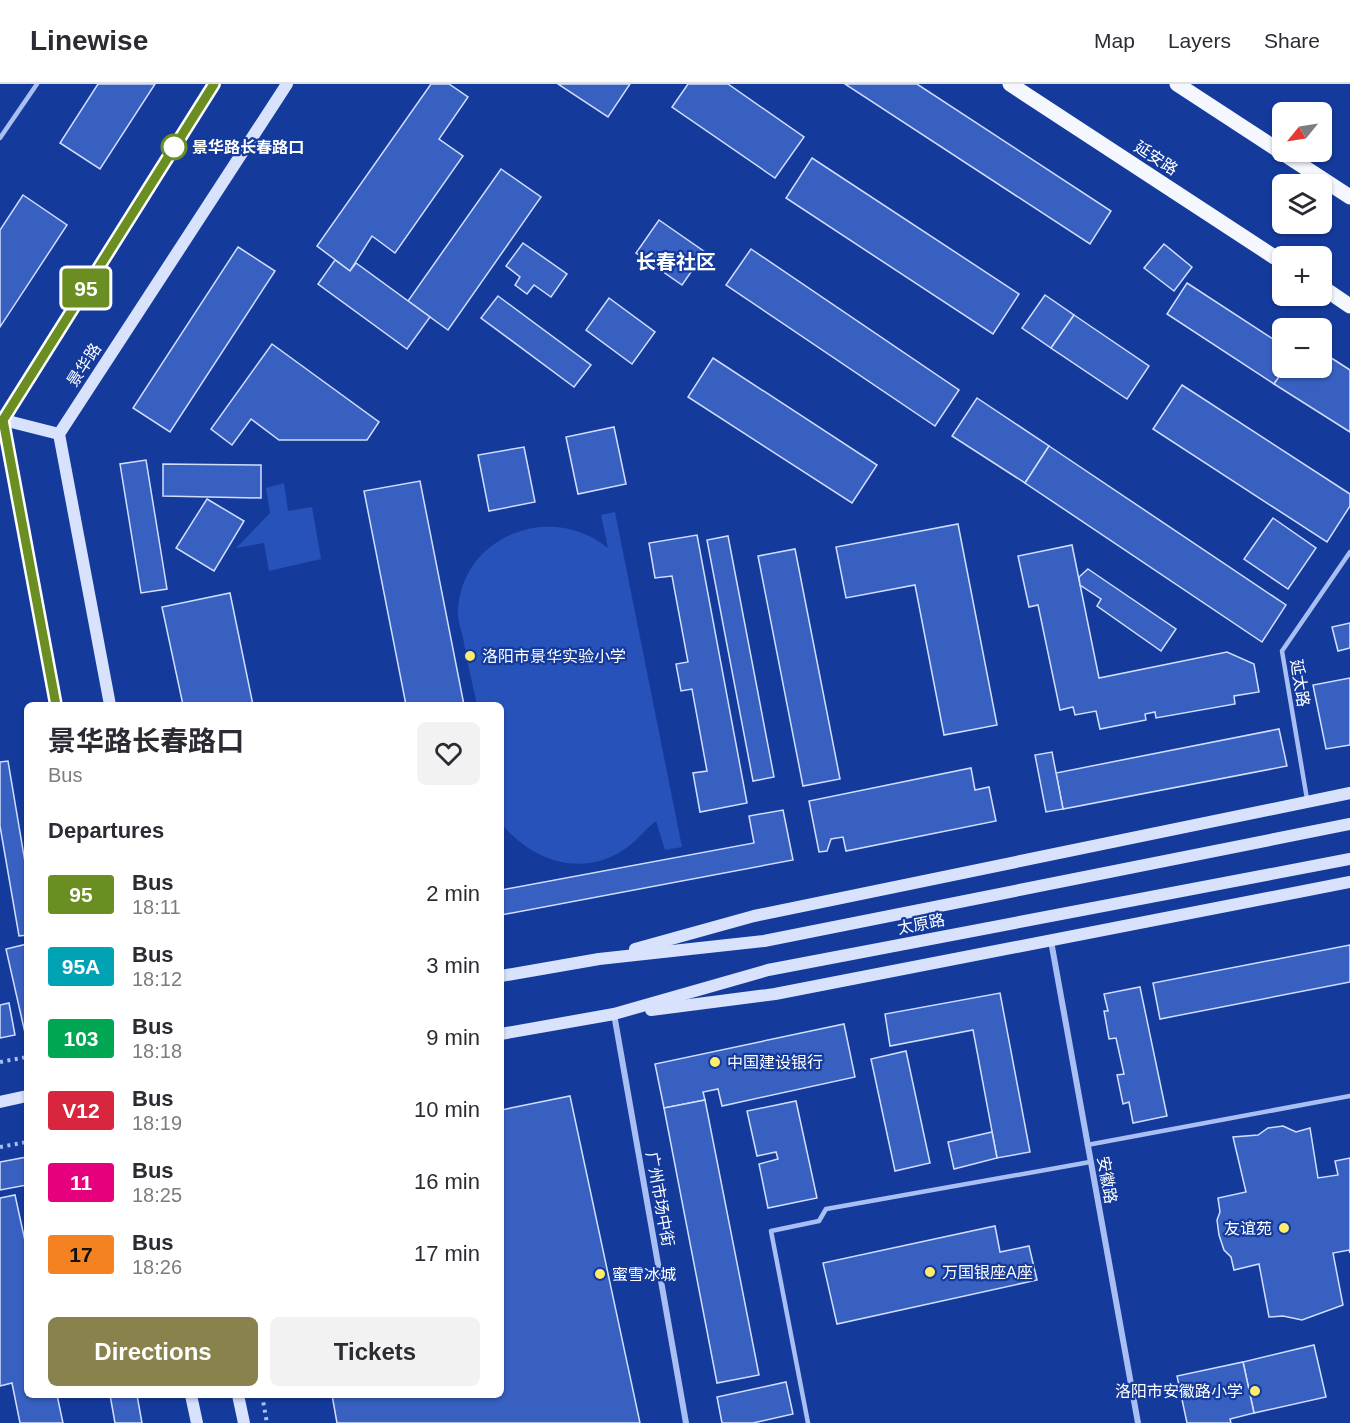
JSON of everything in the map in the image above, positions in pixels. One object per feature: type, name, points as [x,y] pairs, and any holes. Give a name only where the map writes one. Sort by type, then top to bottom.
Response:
[{"type":"main road","points":[[55,702],[1,420],[214,84]]},
{"type":"main road","name":"景华路","points":[[59,434],[287,84]]},
{"type":"main road","name":"延安路","points":[[1010,84],[1272,255]]},
{"type":"main road","points":[[1177,84],[1350,197]]},
{"type":"main road","points":[[1332,294],[1350,306]]},
{"type":"main road","points":[[1,420],[59,434],[109,702]]},
{"type":"main road","points":[[599,958],[754,916],[1350,793]]},
{"type":"main road","name":"太原路","points":[[504,975],[599,958],[764,941],[1350,824]]},
{"type":"main road","name":"太原路","points":[[504,1033],[614,1014],[768,970],[1350,859]]},
{"type":"main road","points":[[614,1014],[775,994],[1350,882]]},
{"type":"main road","points":[[0,1102],[24,1097]]},
{"type":"main road","points":[[192,1398],[197,1423]]},
{"type":"main road","points":[[239,1398],[244,1423]]},
{"type":"street","name":"安徽路","points":[[1051,941],[1138,1423]]},
{"type":"street","name":"广州市场中街","points":[[614,1014],[686,1423]]},
{"type":"lane","points":[[0,138],[37,84]]},
{"type":"lane","name":"延太路","points":[[1307,801],[1282,651],[1350,552]]},
{"type":"lane","points":[[1087,1145],[1350,1096]]},
{"type":"lane","points":[[808,1423],[771,1231],[819,1221],[826,1209],[1090,1162]]},
{"type":"path","points":[[0,1062],[24,1058]]},
{"type":"path","points":[[0,1147],[24,1143]]},
{"type":"path","points":[[263,1398],[267,1423]]},
{"type":"shaded area","points":[[284,483],[288,511],[312,507],[321,559],[269,571],[264,543],[236,548],[270,513],[266,488]]},
{"type":"shaded area","points":[[615,512],[682,847],[665,850],[656,821],[629,846],[612,856],[595,862],[578,864],[544,857],[528,848],[504,826],[504,702],[476,702],[458,611],[463,585],[475,563],[492,546],[513,534],[536,528],[561,527],[585,534],[608,548],[601,515]]},
{"type":"building","points":[[98,84],[155,84],[100,169],[60,143]]},
{"type":"building","points":[[431,84],[449,84],[468,97],[439,139],[463,156],[395,253],[372,236],[350,271],[317,246]]},
{"type":"building","points":[[558,84],[630,84],[608,117]]},
{"type":"building","points":[[688,84],[728,84],[804,137],[775,178],[672,107]]},
{"type":"building","points":[[845,84],[917,84],[1111,211],[1090,244]]},
{"type":"building","points":[[812,158],[1019,294],[993,334],[786,198]]},
{"type":"building","points":[[501,169],[541,197],[448,330],[408,301]]},
{"type":"building","points":[[23,195],[67,225],[0,327],[0,230]]},
{"type":"building","points":[[659,220],[705,252],[682,285],[636,253]]},
{"type":"building","points":[[523,243],[567,274],[551,297],[534,285],[527,294],[515,285],[520,277],[506,266]]},
{"type":"building","points":[[1164,244],[1192,267],[1174,291],[1144,268]]},
{"type":"building","points":[[238,247],[275,271],[170,432],[133,408]]},
{"type":"building","points":[[751,249],[959,390],[935,426],[726,285]]},
{"type":"building","points":[[335,260],[350,271],[356,263],[430,317],[407,349],[318,284]]},
{"type":"building","points":[[1187,283],[1272,338],[1272,378],[1278,378],[1274,384],[1167,314]]},
{"type":"building","points":[[1045,295],[1074,315],[1051,348],[1022,328]]},
{"type":"building","points":[[498,296],[591,365],[574,387],[481,318]]},
{"type":"building","points":[[609,298],[655,332],[632,364],[586,330]]},
{"type":"building","points":[[1074,315],[1149,366],[1127,399],[1051,348]]},
{"type":"building","points":[[272,344],[379,422],[367,440],[279,440],[251,419],[232,445],[211,429]]},
{"type":"building","points":[[713,358],[877,465],[852,503],[688,397]]},
{"type":"building","points":[[1332,358],[1350,370],[1350,432],[1274,384],[1278,378],[1332,378]]},
{"type":"building","points":[[1182,385],[1350,494],[1350,506],[1327,542],[1153,429]]},
{"type":"building","points":[[977,398],[1049,446],[1025,483],[952,436]]},
{"type":"building","points":[[614,427],[626,484],[578,494],[566,437]]},
{"type":"building","points":[[1049,446],[1286,605],[1262,642],[1025,483]]},
{"type":"building","points":[[524,447],[535,502],[489,511],[478,455]]},
{"type":"building","points":[[146,460],[167,589],[141,593],[120,464]]},
{"type":"building","points":[[163,464],[261,465],[261,498],[163,496]]},
{"type":"building","points":[[420,481],[463,702],[405,702],[364,491]]},
{"type":"building","points":[[207,499],[244,521],[214,571],[176,548]]},
{"type":"building","points":[[1273,518],[1316,548],[1288,589],[1244,559]]},
{"type":"building","points":[[958,524],[997,725],[944,735],[915,585],[846,598],[836,547]]},
{"type":"building","points":[[697,535],[747,803],[700,812],[693,773],[707,771],[692,689],[681,691],[676,664],[688,662],[672,576],[655,578],[649,543]]},
{"type":"building","points":[[728,536],[774,777],[753,781],[707,540]]},
{"type":"building","points":[[1072,545],[1099,678],[1227,652],[1254,664],[1259,692],[1234,696],[1235,704],[1156,718],[1155,712],[1145,714],[1146,720],[1100,729],[1096,711],[1075,715],[1073,707],[1060,710],[1038,605],[1029,607],[1018,556]]},
{"type":"building","points":[[795,549],[840,779],[803,786],[758,556]]},
{"type":"building","points":[[1088,569],[1176,629],[1161,651],[1097,606],[1101,599],[1080,585],[1079,577]]},
{"type":"building","points":[[230,593],[252,702],[182,702],[162,607]]},
{"type":"building","points":[[1350,623],[1350,648],[1338,651],[1332,627]]},
{"type":"building","points":[[1350,678],[1350,745],[1326,749],[1313,685]]},
{"type":"building","points":[[1279,729],[1287,766],[1063,809],[1056,773]]},
{"type":"building","points":[[1052,752],[1063,809],[1046,812],[1035,755]]},
{"type":"building","points":[[8,761],[24,856],[24,935],[19,936],[0,826],[0,762]]},
{"type":"building","points":[[971,768],[975,790],[989,787],[996,821],[846,851],[843,837],[831,839],[827,851],[819,852],[809,801]]},
{"type":"building","points":[[783,810],[793,860],[504,914],[504,889],[754,843],[749,816]]},
{"type":"building","points":[[24,945],[24,1029],[6,949]]},
{"type":"building","points":[[1350,945],[1350,982],[1160,1019],[1153,983]]},
{"type":"building","points":[[1140,987],[1167,1116],[1133,1123],[1129,1102],[1123,1104],[1117,1075],[1124,1074],[1116,1038],[1109,1039],[1104,1011],[1108,1011],[1104,994]]},
{"type":"building","points":[[1000,993],[1030,1152],[997,1158],[973,1030],[890,1046],[885,1014]]},
{"type":"building","points":[[9,1003],[15,1035],[0,1038],[0,1005]]},
{"type":"building","points":[[844,1024],[855,1077],[722,1106],[718,1089],[703,1092],[705,1100],[664,1108],[655,1064]]},
{"type":"building","points":[[906,1051],[930,1163],[895,1171],[871,1059]]},
{"type":"building","points":[[570,1096],[640,1423],[337,1423],[333,1398],[504,1398],[504,1109]]},
{"type":"building","points":[[705,1100],[759,1375],[717,1383],[664,1108]]},
{"type":"building","points":[[796,1101],[817,1198],[768,1208],[759,1164],[778,1159],[776,1152],[757,1156],[747,1111]]},
{"type":"building","name":"友谊苑","points":[[1283,1126],[1296,1132],[1310,1128],[1318,1178],[1338,1175],[1335,1161],[1350,1158],[1350,1253],[1349,1250],[1333,1253],[1343,1305],[1302,1320],[1283,1316],[1269,1317],[1259,1264],[1234,1270],[1231,1257],[1224,1250],[1217,1220],[1220,1212],[1218,1198],[1246,1192],[1233,1137],[1258,1135],[1268,1128]]},
{"type":"building","points":[[992,1132],[997,1158],[954,1169],[948,1142]]},
{"type":"building","points":[[24,1158],[24,1186],[0,1190],[0,1162]]},
{"type":"building","points":[[15,1195],[24,1236],[24,1398],[58,1398],[63,1423],[20,1423],[12,1383],[0,1386],[0,1198]]},
{"type":"building","name":"万国银座A座","points":[[995,1226],[1000,1252],[1029,1246],[1037,1280],[837,1324],[823,1263]]},
{"type":"building","points":[[1314,1345],[1326,1397],[1254,1413],[1243,1362]]},
{"type":"building","points":[[1243,1362],[1254,1413],[1230,1419],[1231,1423],[1187,1423],[1177,1376]]},
{"type":"building","points":[[786,1382],[793,1414],[753,1423],[722,1423],[717,1397]]},
{"type":"building","points":[[111,1398],[138,1398],[142,1423],[115,1423]]},
{"type":"bus line","name":"95","points":[[55,702],[3,420],[214,84]]},
{"type":"place","name":"景华路长春路口","points":[[174,147]]},
{"type":"place","name":"洛阳市景华实验小学","points":[[470,656]]},
{"type":"place","name":"中国建设银行","points":[[715,1062]]},
{"type":"place","name":"友谊苑","points":[[1284,1228]]},
{"type":"place","name":"万国银座A座","points":[[930,1272]]},
{"type":"place","name":"蜜雪冰城","points":[[600,1274]]},
{"type":"place","name":"洛阳市安徽路小学","points":[[1255,1391]]},
{"type":"district","name":"长春社区","points":[[676,262]]}]
